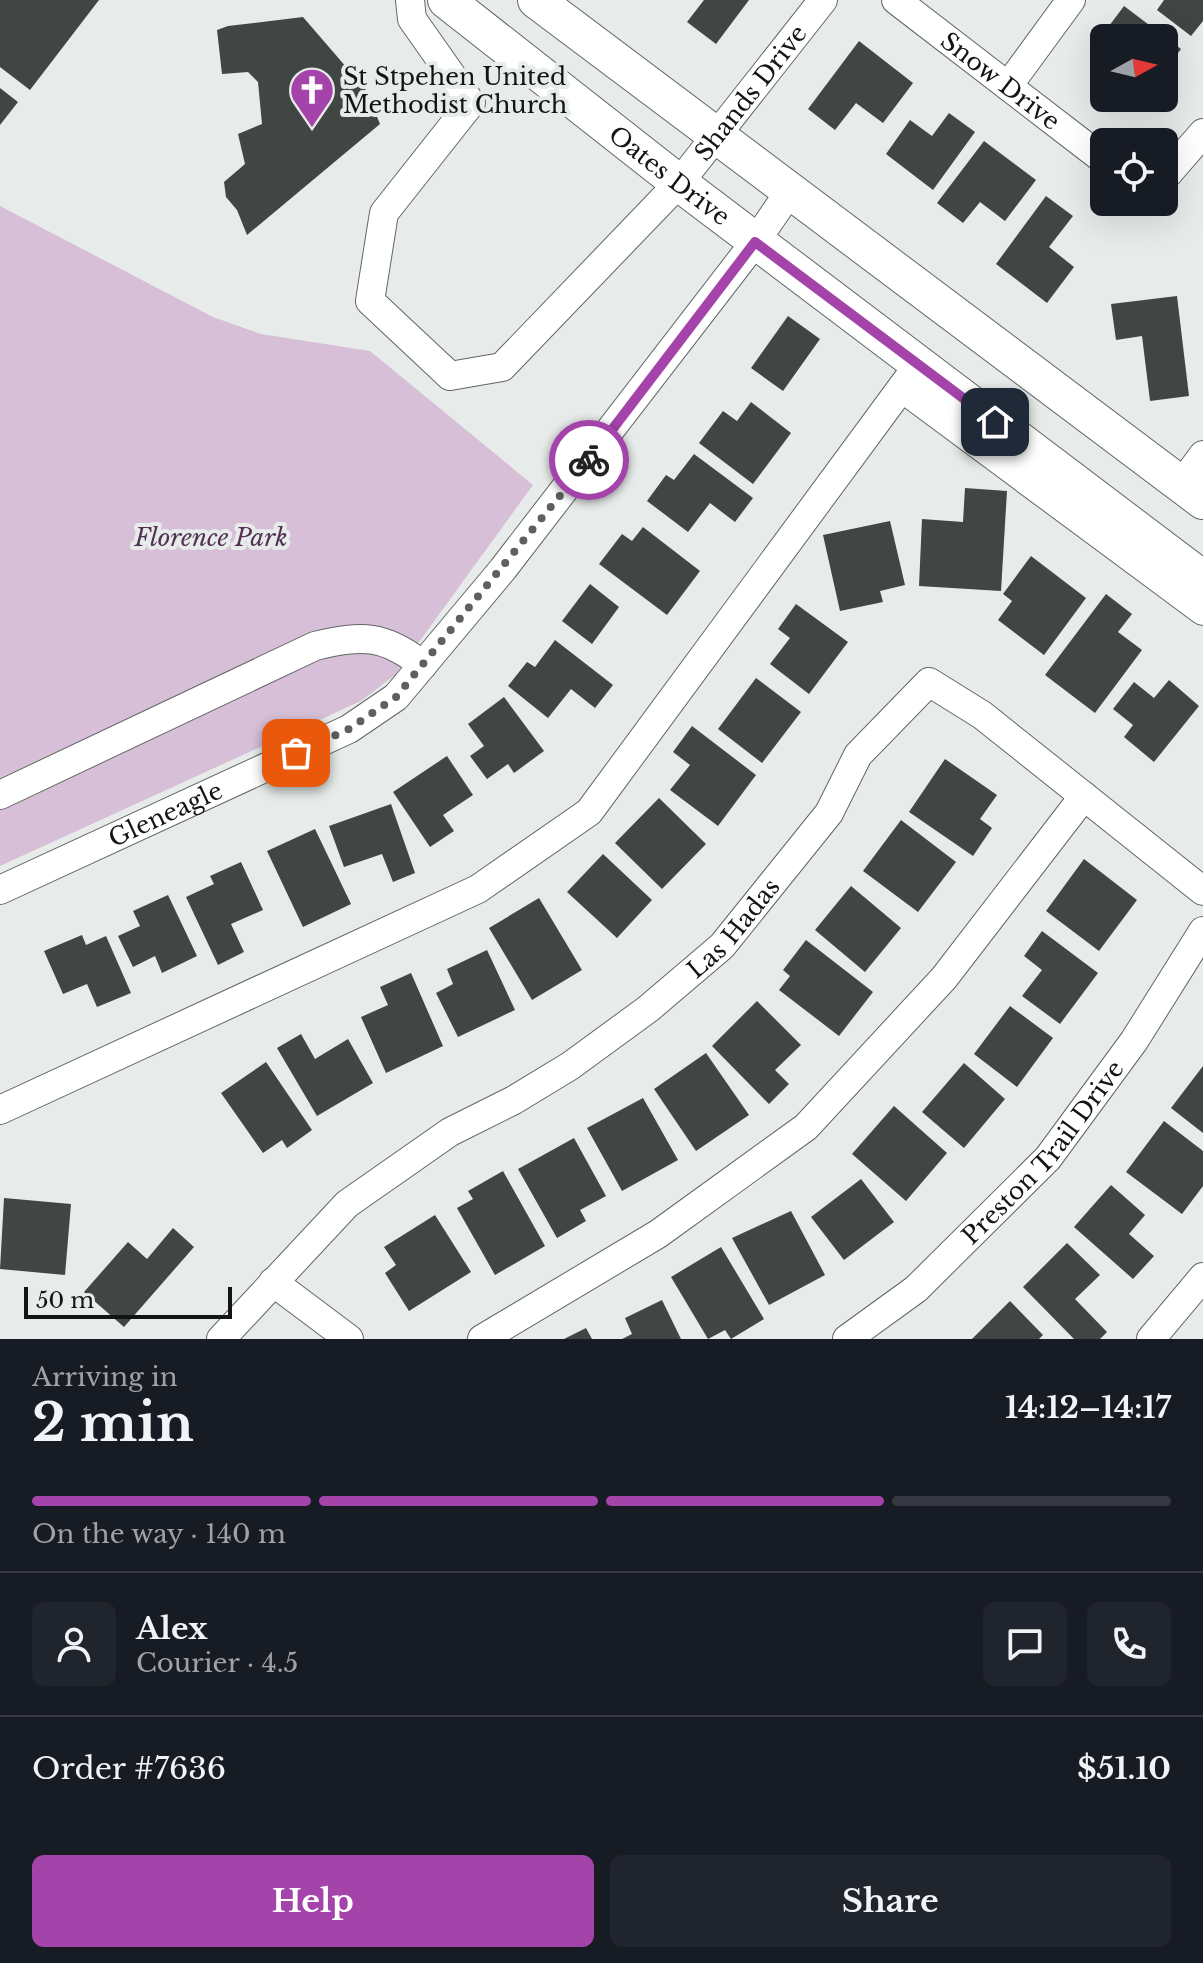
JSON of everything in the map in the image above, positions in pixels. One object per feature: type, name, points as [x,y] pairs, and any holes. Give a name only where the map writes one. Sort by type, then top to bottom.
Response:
[{"type":"main road","name":"Oates Drive","points":[[446,0],[755,242],[910,376],[1203,579]]},
{"type":"main road","points":[[536,0],[1192,493]]},
{"type":"street","name":"Shands Drive","points":[[410,0],[412,19],[471,103],[384,213],[370,301],[450,376],[502,367],[679,183],[823,0]]},
{"type":"street","name":"Snow Drive","points":[[896,0],[1090,149]]},
{"type":"street","points":[[1008,86],[1071,0]]},
{"type":"street","points":[[1178,162],[1203,133]]},
{"type":"street","name":"Gleneagle","points":[[0,890],[349,729],[396,697],[564,492],[755,242],[790,191]]},
{"type":"street","points":[[0,1110],[478,889],[589,812],[910,376],[1203,611]]},
{"type":"street","points":[[1192,493],[1203,455]]},
{"type":"street","points":[[0,795],[315,646],[374,638],[398,646],[423,665]]},
{"type":"street","name":"Las Hadas","points":[[221,1339],[347,1204],[450,1132],[514,1100],[570,1066],[648,1009],[722,946],[829,813],[858,755],[929,682],[982,715],[1203,891]]},
{"type":"street","points":[[482,1339],[658,1234],[806,1127],[944,978],[1084,796]]},
{"type":"street","name":"Preston Trail Drive","points":[[847,1339],[916,1289],[1048,1158],[1134,1041],[1203,931]]},
{"type":"street","points":[[1151,1339],[1203,1277]]},
{"type":"street","points":[[273,1282],[349,1339]]},
{"type":"green space","name":"Florence Park","points":[[0,206],[213,317],[261,334],[370,351],[533,485],[395,675],[361,701],[0,866]]},
{"type":"building","points":[[0,0],[99,0],[30,90],[0,67]]},
{"type":"building","points":[[704,0],[749,0],[716,44],[687,22]]},
{"type":"building","points":[[1164,0],[1203,0],[1203,21],[1191,36],[1157,10]]},
{"type":"building","points":[[1124,6],[1148,24],[1110,24]]},
{"type":"building","name":"St Stpehen United Methodist Church","points":[[303,17],[366,90],[380,124],[247,235],[237,210],[226,197],[224,182],[245,164],[238,134],[262,124],[258,82],[248,72],[222,74],[217,30]]},
{"type":"building","points":[[859,41],[913,83],[883,123],[856,103],[835,130],[808,109]]},
{"type":"building","points":[[0,88],[18,102],[0,125]]},
{"type":"building","points":[[949,113],[975,132],[933,190],[886,154],[910,120],[932,136]]},
{"type":"building","points":[[984,141],[1036,180],[1005,221],[980,202],[963,223],[937,203]]},
{"type":"building","points":[[1046,196],[1073,216],[1049,247],[1074,267],[1047,303],[996,264]]},
{"type":"building","points":[[1177,296],[1189,396],[1150,401],[1142,336],[1116,340],[1111,304]]},
{"type":"building","points":[[788,316],[820,339],[783,391],[751,368]]},
{"type":"building","points":[[751,402],[791,433],[753,484],[699,443],[723,411],[737,421]]},
{"type":"building","points":[[694,454],[753,498],[735,522],[710,503],[688,532],[647,501],[666,475],[674,480]]},
{"type":"building","points":[[965,488],[1007,491],[1001,591],[919,586],[922,519],[963,522]]},
{"type":"building","points":[[890,521],[905,585],[880,591],[883,602],[840,611],[823,535]]},
{"type":"building","points":[[643,527],[700,571],[667,615],[599,564],[622,534],[632,541]]},
{"type":"building","points":[[1031,556],[1086,598],[1044,655],[998,620],[1012,601],[1003,594]]},
{"type":"building","points":[[590,584],[619,607],[592,644],[562,621]]},
{"type":"building","points":[[1106,594],[1132,614],[1118,632],[1142,650],[1095,713],[1045,675]]},
{"type":"building","points":[[796,604],[848,642],[809,694],[770,664],[790,638],[778,629]]},
{"type":"building","points":[[555,640],[613,685],[595,708],[571,689],[548,718],[508,686],[527,662],[535,667]]},
{"type":"building","points":[[756,678],[801,712],[762,763],[718,729]]},
{"type":"building","points":[[1169,680],[1199,706],[1154,762],[1124,737],[1133,725],[1113,709],[1134,682],[1154,698]]},
{"type":"building","points":[[504,697],[544,751],[514,773],[508,764],[487,779],[470,756],[484,746],[468,724]]},
{"type":"building","points":[[692,726],[756,775],[718,826],[670,790],[690,765],[673,752]]},
{"type":"building","points":[[447,756],[473,795],[443,815],[454,831],[430,847],[393,792]]},
{"type":"building","points":[[945,759],[997,795],[980,819],[992,828],[973,856],[909,812]]},
{"type":"building","points":[[659,798],[706,844],[662,889],[615,843]]},
{"type":"building","points":[[391,804],[415,873],[393,882],[382,854],[344,867],[329,826]]},
{"type":"building","points":[[901,820],[956,862],[918,912],[863,871]]},
{"type":"building","points":[[315,829],[351,904],[303,927],[267,851]]},
{"type":"building","points":[[603,854],[652,900],[617,938],[567,892]]},
{"type":"building","points":[[1084,859],[1137,900],[1099,951],[1046,911]]},
{"type":"building","points":[[241,862],[263,910],[231,924],[244,952],[218,965],[186,897],[214,884],[210,876]]},
{"type":"building","points":[[851,886],[901,928],[865,972],[815,930]]},
{"type":"building","points":[[168,895],[197,956],[162,973],[155,956],[133,967],[118,936],[140,926],[133,911]]},
{"type":"building","points":[[539,898],[582,970],[532,1000],[489,928]]},
{"type":"building","points":[[1042,931],[1098,973],[1060,1024],[1022,996],[1042,970],[1024,956]]},
{"type":"building","points":[[82,935],[86,945],[106,936],[131,993],[97,1007],[87,984],[63,994],[44,951]]},
{"type":"building","points":[[806,940],[873,992],[839,1036],[779,990],[790,976],[783,970]]},
{"type":"building","points":[[487,950],[515,1010],[458,1037],[436,993],[453,984],[447,969]]},
{"type":"building","points":[[411,973],[443,1046],[386,1073],[361,1017],[388,1005],[380,987]]},
{"type":"building","points":[[757,1001],[801,1045],[775,1070],[789,1084],[769,1104],[712,1046]]},
{"type":"building","points":[[1010,1006],[1053,1038],[1017,1087],[974,1054]]},
{"type":"building","points":[[301,1034],[315,1059],[348,1039],[373,1083],[317,1116],[277,1048]]},
{"type":"building","points":[[706,1053],[749,1115],[696,1151],[654,1089]]},
{"type":"building","points":[[266,1062],[312,1130],[287,1148],[282,1140],[263,1153],[221,1093]]},
{"type":"building","points":[[964,1063],[1005,1099],[964,1148],[922,1112]]},
{"type":"building","points":[[1203,1066],[1203,1133],[1171,1108]]},
{"type":"building","points":[[643,1098],[678,1160],[622,1191],[587,1128]]},
{"type":"building","points":[[894,1106],[947,1153],[906,1201],[852,1154]]},
{"type":"building","points":[[1164,1121],[1203,1151],[1203,1186],[1182,1214],[1126,1172]]},
{"type":"building","points":[[574,1138],[606,1196],[580,1210],[586,1221],[557,1238],[518,1169]]},
{"type":"building","points":[[503,1171],[545,1246],[495,1275],[457,1208],[473,1199],[468,1191]]},
{"type":"building","points":[[861,1179],[894,1222],[844,1260],[811,1217]]},
{"type":"building","points":[[1111,1185],[1145,1215],[1129,1234],[1154,1256],[1133,1279],[1074,1227]]},
{"type":"building","points":[[4,1198],[71,1204],[65,1275],[0,1269]]},
{"type":"building","points":[[791,1211],[825,1275],[769,1305],[732,1238]]},
{"type":"building","points":[[435,1215],[471,1272],[409,1311],[385,1273],[396,1265],[384,1247]]},
{"type":"building","points":[[173,1228],[194,1247],[124,1327],[84,1292],[128,1242],[147,1259]]},
{"type":"building","points":[[1067,1243],[1100,1275],[1075,1299],[1107,1332],[1100,1339],[1074,1339],[1023,1287]]},
{"type":"building","points":[[721,1247],[764,1319],[731,1339],[725,1330],[708,1339],[671,1277]]},
{"type":"building","points":[[662,1300],[681,1339],[622,1339],[632,1334],[625,1318]]},
{"type":"building","points":[[1010,1301],[1043,1335],[1039,1339],[972,1339]]},
{"type":"building","points":[[586,1328],[592,1339],[564,1339]]},
{"type":"way so far","points":[[296,753],[349,729],[396,697],[589,460]]},
{"type":"place","name":"St Stpehen United Methodist Church","points":[[312,129]]},
{"type":"route","points":[[589,460],[755,242],[995,422]]}]
